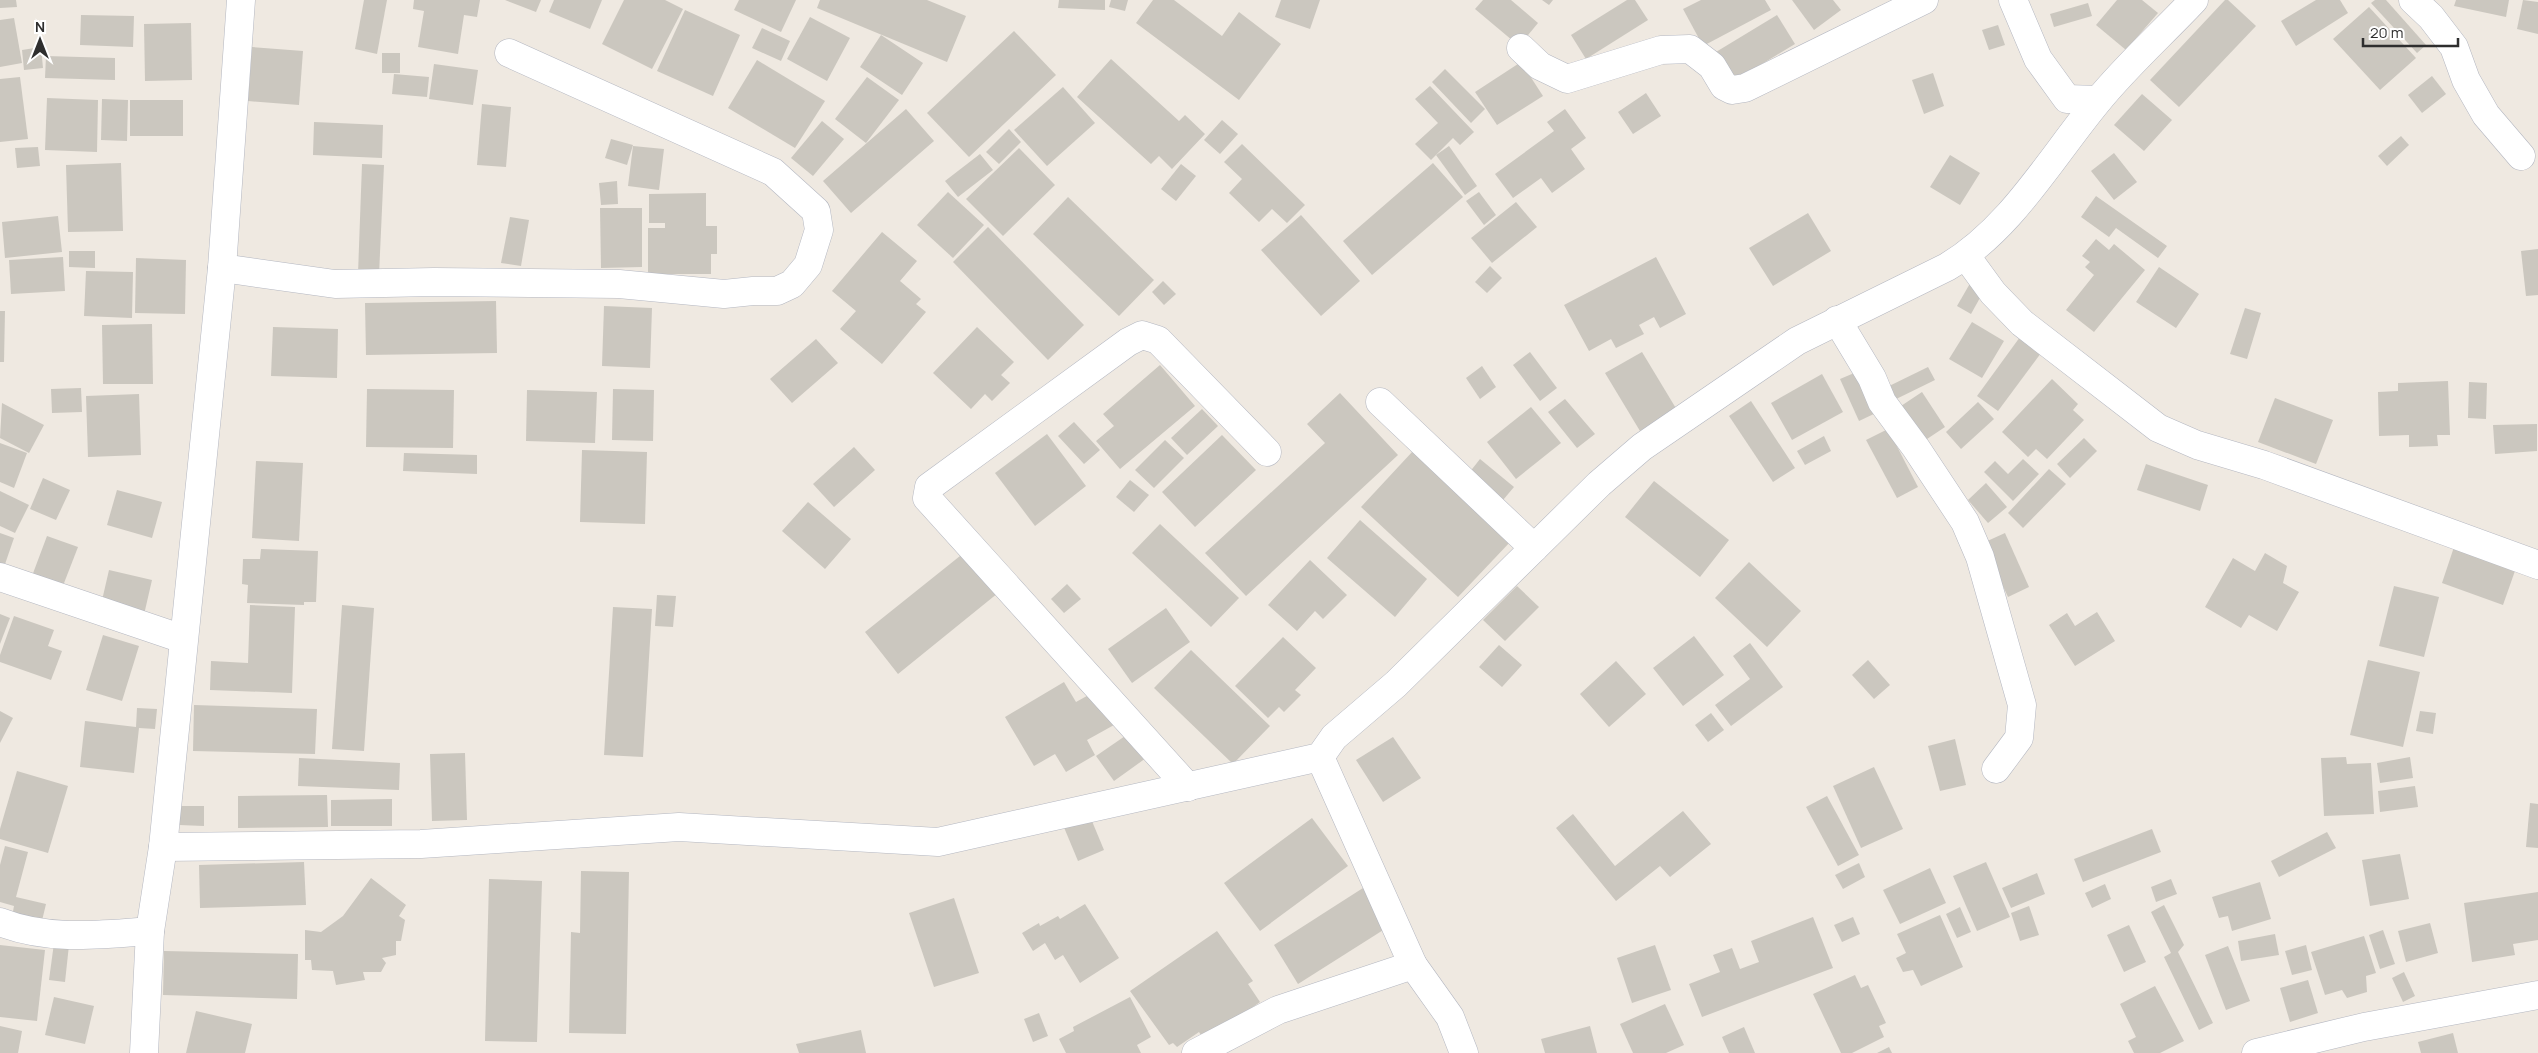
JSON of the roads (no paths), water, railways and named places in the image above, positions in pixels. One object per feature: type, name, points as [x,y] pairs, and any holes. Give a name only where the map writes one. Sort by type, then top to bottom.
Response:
[{"type":"street","points":[[144,1053],[150,930],[163,847],[222,268],[241,0]]},
{"type":"street","points":[[1521,48],[1540,66],[1567,79],[1661,50],[1690,49],[1712,66],[1724,86],[1732,90],[1744,88],[1924,0]]},
{"type":"street","points":[[2013,0],[2038,59],[2067,99],[2098,100]]},
{"type":"street","points":[[163,847],[421,844],[679,827],[938,842],[1320,757],[1334,737],[1396,684],[1599,484],[1642,446],[1797,341],[1966,256],[1988,237],[2016,206],[2098,100],[2194,0]]},
{"type":"street","points":[[2413,0],[2431,17],[2454,47],[2466,80],[2486,115],[2521,156]]},
{"type":"street","points":[[222,268],[335,284],[434,282],[619,284],[724,294],[777,291],[792,284],[808,265],[819,230],[816,210],[773,172],[508,53]]},
{"type":"street","points":[[1966,256],[1993,293],[2022,323],[2158,428],[2197,446],[2264,466],[2538,565]]},
{"type":"street","points":[[1837,320],[1872,378],[1882,402],[1916,448],[1964,522],[1980,557],[2022,705],[2019,738],[1996,769]]},
{"type":"street","points":[[1188,787],[927,498],[929,487],[1128,342],[1142,335],[1158,340],[1267,452]]},
{"type":"street","points":[[1380,402],[1534,548]]},
{"type":"street","points":[[0,577],[183,639]]},
{"type":"street","points":[[1320,757],[1413,965],[1450,1017],[1464,1053]]},
{"type":"street","points":[[0,922],[18,930],[80,936],[150,930]]},
{"type":"street","points":[[1196,1053],[1278,1010],[1413,965]]},
{"type":"street","points":[[2256,1053],[2364,1027],[2538,995]]}]
